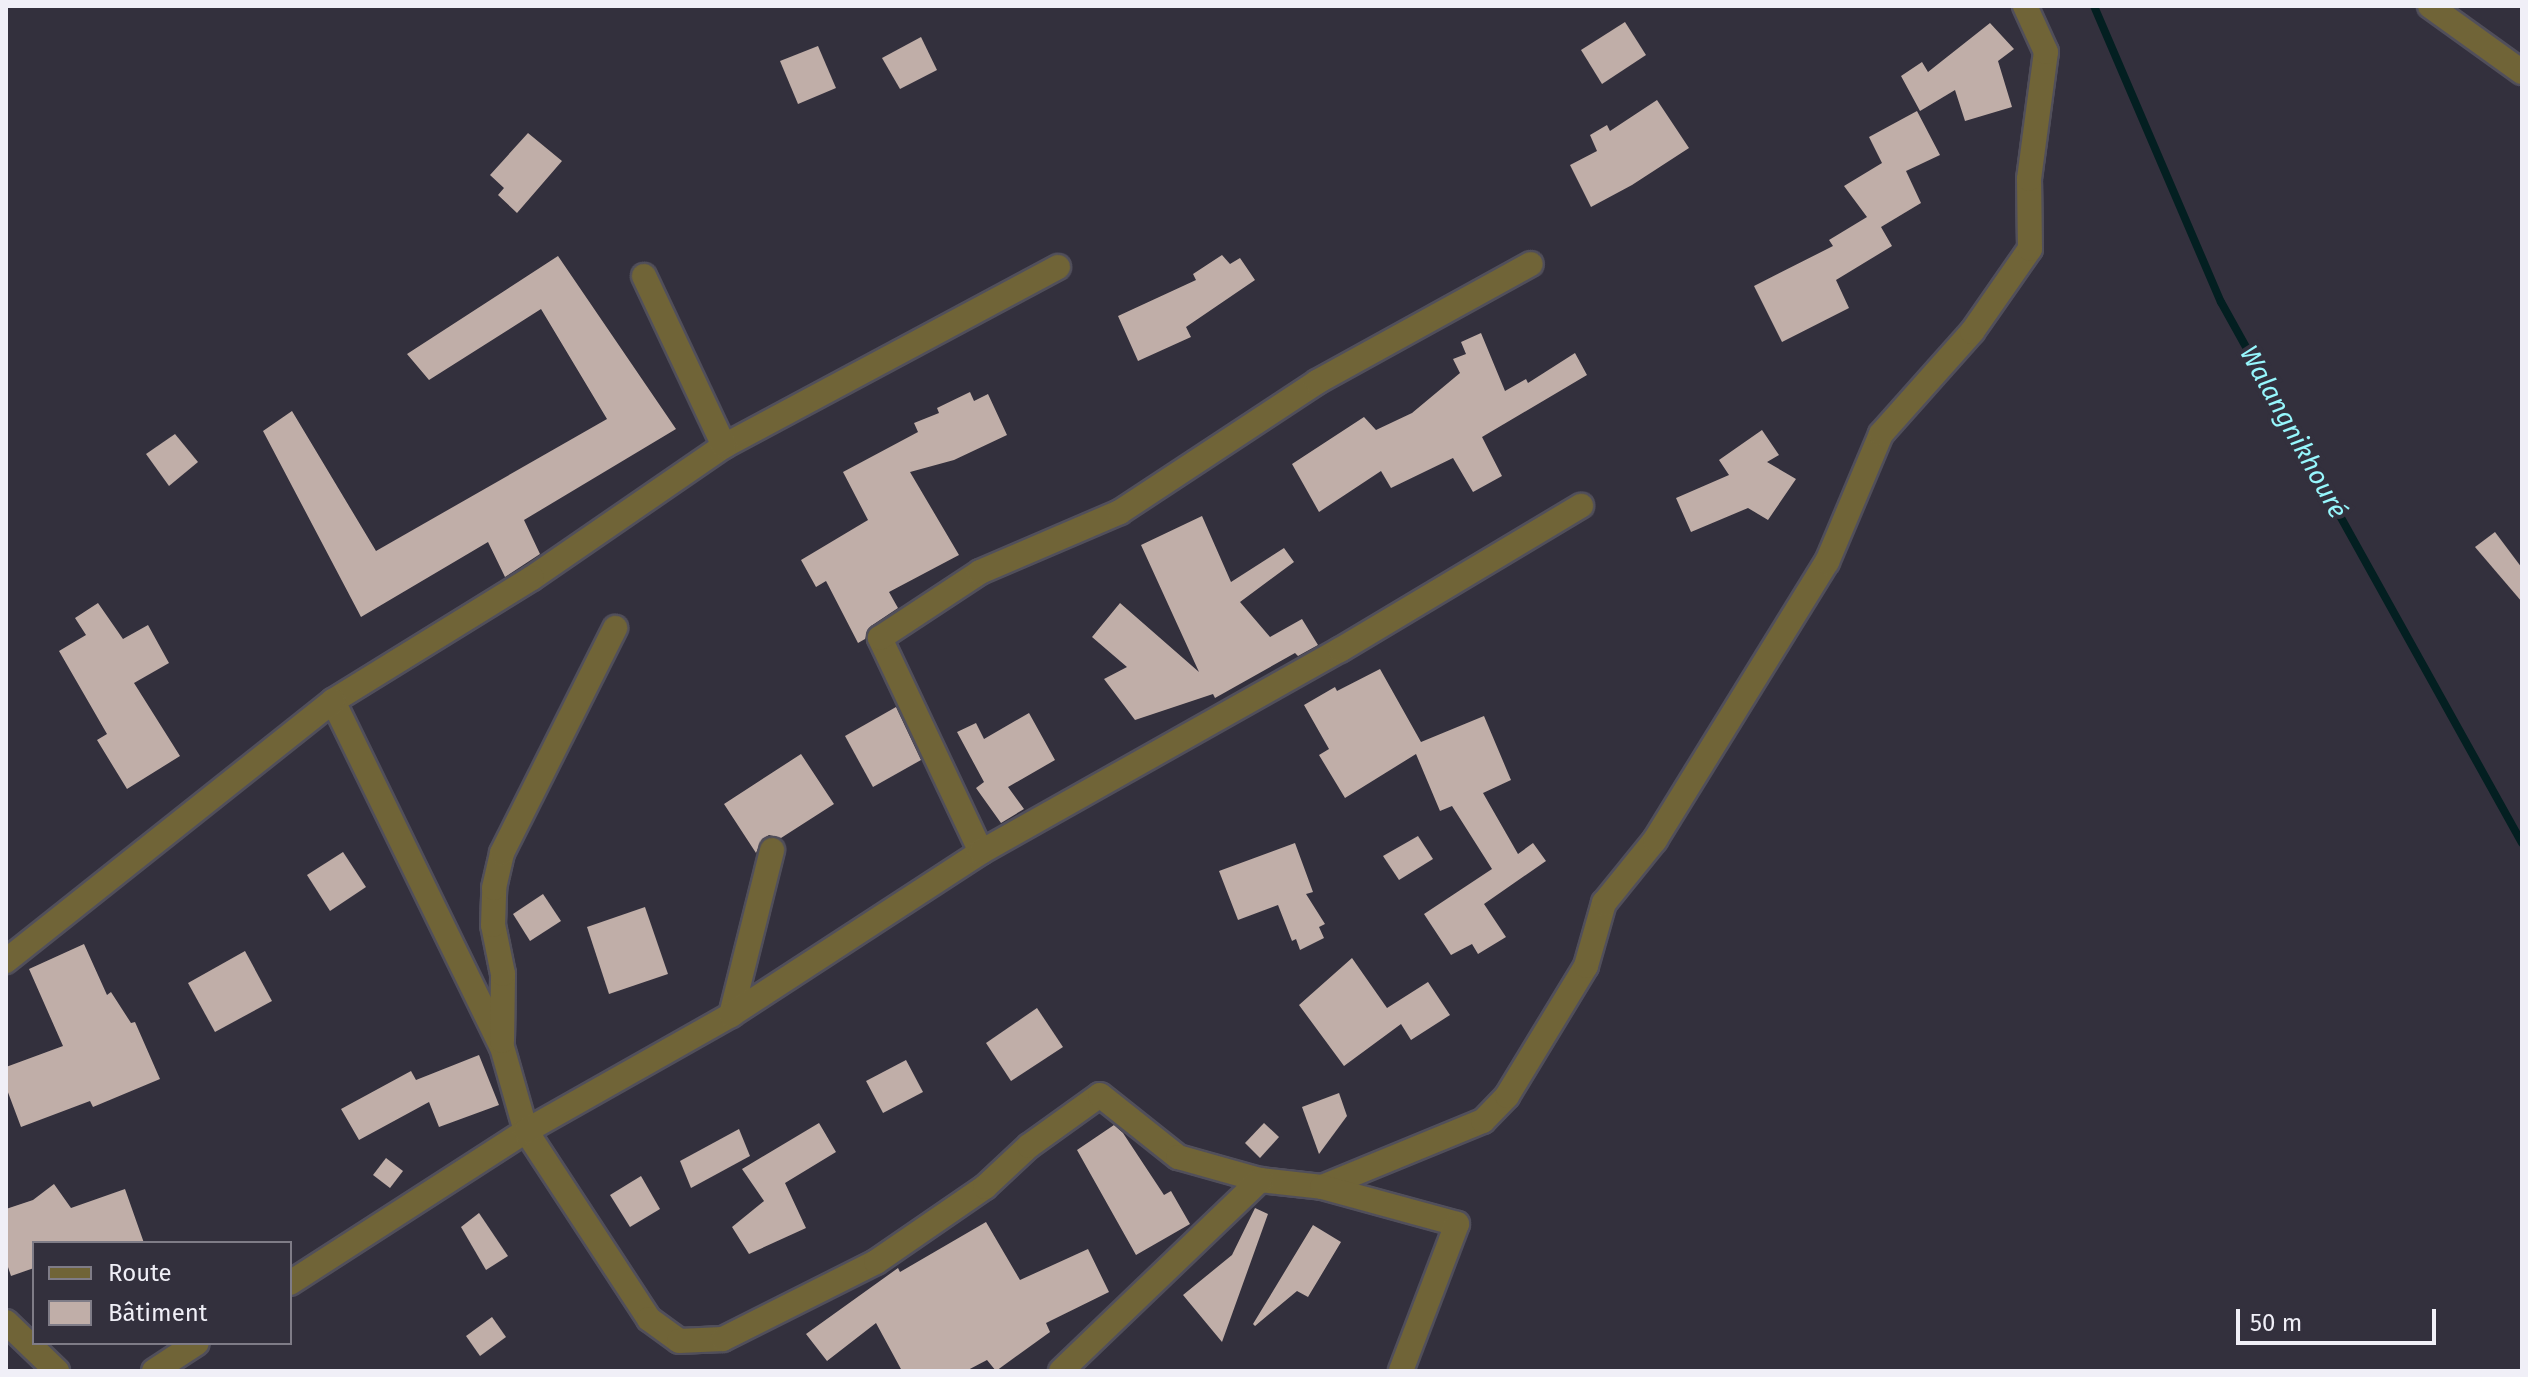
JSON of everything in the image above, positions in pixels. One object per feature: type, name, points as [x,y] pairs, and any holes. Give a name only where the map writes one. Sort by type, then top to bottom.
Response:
[{"type":"street","points":[[1322,1187],[1483,1121],[1507,1096],[1586,966],[1604,903],[1655,840],[1827,562],[1881,434],[1972,332],[2030,249],[2029,179],[2046,52],[2025,6]]},
{"type":"street","points":[[2430,6],[2522,72]]},
{"type":"street","points":[[981,852],[880,638],[980,572],[1120,512],[1317,382],[1531,264]]},
{"type":"street","points":[[6,961],[333,701],[532,578],[724,446],[1058,267]]},
{"type":"street","points":[[644,276],[724,446]]},
{"type":"street","points":[[292,1282],[526,1131],[731,1015],[981,852],[1340,650],[1581,506]]},
{"type":"street","points":[[502,1047],[503,974],[493,925],[494,888],[502,853],[615,628]]},
{"type":"street","points":[[333,701],[502,1047],[526,1131],[649,1319],[679,1341],[723,1339],[876,1262],[985,1187],[1029,1146],[1100,1095],[1178,1157],[1260,1180],[1322,1187],[1457,1224],[1401,1371]]},
{"type":"street","points":[[731,1015],[772,850]]},
{"type":"street","points":[[1061,1371],[1260,1180]]},
{"type":"street","points":[[6,1322],[57,1371]]},
{"type":"street","points":[[154,1371],[194,1345]]},
{"type":"building","points":[[1625,22],[1646,55],[1602,84],[1581,50]]},
{"type":"building","points":[[1990,23],[2014,49],[1998,61],[2012,107],[1965,121],[1955,90],[1920,111],[1901,76],[1922,62],[1928,72]]},
{"type":"building","points":[[921,37],[937,70],[900,89],[882,58]]},
{"type":"building","points":[[818,46],[836,88],[798,104],[780,61]]},
{"type":"building","points":[[1657,100],[1689,148],[1591,207],[1570,165],[1597,151],[1590,135],[1607,125],[1610,131]]},
{"type":"building","points":[[1917,111],[1940,155],[1906,171],[1921,203],[1881,227],[1892,246],[1836,280],[1849,308],[1782,342],[1754,286],[1833,246],[1829,240],[1867,217],[1844,186],[1882,163],[1869,137]]},
{"type":"building","points":[[528,133],[562,161],[517,213],[498,195],[504,188],[490,175]]},
{"type":"building","points":[[1222,255],[1230,264],[1240,258],[1255,280],[1186,327],[1191,337],[1138,361],[1118,316],[1196,280],[1193,274]]},
{"type":"building","points":[[558,256],[676,429],[524,520],[540,554],[505,577],[488,542],[361,617],[263,431],[292,411],[376,551],[607,419],[541,309],[429,380],[407,354]]},
{"type":"building","points":[[1481,333],[1505,391],[1526,379],[1528,383],[1575,353],[1587,375],[1482,437],[1502,476],[1473,492],[1453,458],[1391,488],[1381,471],[1319,512],[1292,464],[1364,417],[1376,430],[1412,413],[1460,373],[1453,359],[1466,354],[1461,342]]},
{"type":"building","points":[[970,392],[974,401],[988,394],[1007,435],[954,460],[910,472],[959,555],[889,592],[898,608],[871,626],[865,639],[858,643],[826,581],[816,587],[801,560],[868,520],[843,472],[918,432],[914,423],[939,413],[937,408]]},
{"type":"building","points":[[1762,430],[1779,455],[1767,462],[1796,479],[1768,520],[1748,508],[1691,532],[1676,498],[1729,475],[1719,460]]},
{"type":"building","points":[[175,434],[198,462],[169,486],[146,454]]},
{"type":"building","points":[[1202,516],[1231,582],[1284,548],[1294,562],[1240,602],[1270,637],[1302,619],[1318,645],[1298,656],[1295,653],[1215,698],[1213,694],[1135,720],[1104,679],[1127,667],[1092,637],[1120,603],[1199,672],[1141,545]]},
{"type":"building","points":[[2495,532],[2522,568],[2522,602],[2475,547]]},
{"type":"building","points":[[98,603],[123,639],[148,625],[169,663],[134,683],[180,756],[127,789],[97,740],[107,734],[59,651],[86,635],[75,618]]},
{"type":"building","points":[[1380,669],[1421,742],[1484,716],[1511,780],[1483,793],[1518,854],[1533,843],[1546,861],[1484,904],[1506,937],[1478,954],[1472,944],[1451,955],[1424,914],[1492,869],[1452,806],[1440,811],[1416,754],[1345,798],[1319,755],[1329,749],[1304,705],[1335,687],[1337,691]]},
{"type":"building","points":[[896,707],[921,760],[873,787],[845,736]]},
{"type":"building","points":[[1029,713],[1055,760],[1008,787],[1024,809],[1001,823],[976,788],[984,782],[957,732],[976,723],[984,739]]},
{"type":"building","points":[[801,754],[834,804],[781,838],[769,835],[762,839],[756,853],[724,804]]},
{"type":"building","points":[[1418,836],[1433,859],[1399,880],[1383,856]]},
{"type":"building","points":[[1295,843],[1313,892],[1306,894],[1325,924],[1319,927],[1324,938],[1300,950],[1296,939],[1292,941],[1278,905],[1238,920],[1219,871]]},
{"type":"building","points":[[343,852],[366,887],[330,911],[307,875]]},
{"type":"building","points":[[543,894],[561,921],[530,941],[513,914]]},
{"type":"building","points":[[645,907],[668,974],[609,994],[587,927]]},
{"type":"building","points":[[84,944],[107,995],[111,992],[131,1023],[135,1022],[160,1079],[93,1107],[90,1101],[21,1127],[6,1087],[6,1067],[63,1046],[29,969]]},
{"type":"building","points":[[245,951],[272,1001],[215,1032],[188,983]]},
{"type":"building","points":[[1352,958],[1387,1008],[1428,982],[1450,1015],[1411,1040],[1401,1024],[1344,1066],[1299,1005]]},
{"type":"building","points":[[1037,1008],[1063,1047],[1011,1081],[986,1043]]},
{"type":"building","points":[[479,1055],[499,1105],[439,1127],[429,1102],[359,1140],[341,1109],[411,1071],[416,1080]]},
{"type":"building","points":[[906,1060],[923,1092],[883,1113],[866,1081]]},
{"type":"building","points":[[1339,1093],[1347,1116],[1319,1154],[1302,1107]]},
{"type":"building","points":[[819,1123],[836,1152],[785,1183],[806,1228],[749,1254],[732,1227],[764,1201],[742,1169]]},
{"type":"building","points":[[1264,1123],[1279,1137],[1260,1158],[1245,1143]]},
{"type":"building","points":[[1114,1125],[1123,1133],[1164,1195],[1171,1191],[1190,1224],[1136,1255],[1077,1150]]},
{"type":"building","points":[[739,1129],[750,1156],[691,1188],[680,1161]]},
{"type":"building","points":[[386,1158],[403,1171],[390,1188],[373,1175]]},
{"type":"building","points":[[641,1176],[660,1209],[630,1227],[610,1195]]},
{"type":"building","points":[[54,1184],[71,1208],[125,1189],[143,1241],[32,1241],[32,1269],[11,1276],[6,1261],[6,1209],[33,1200]]},
{"type":"building","points":[[1255,1208],[1268,1214],[1222,1342],[1183,1295],[1232,1255]]},
{"type":"building","points":[[479,1213],[508,1256],[486,1270],[461,1227]]},
{"type":"building","points":[[986,1222],[1020,1280],[1088,1249],[1109,1292],[1046,1323],[1050,1332],[996,1371],[987,1360],[966,1371],[902,1371],[876,1323],[827,1361],[806,1334],[898,1268],[900,1272]]},
{"type":"building","points":[[1313,1225],[1341,1242],[1308,1297],[1297,1291],[1255,1326],[1253,1324]]},
{"type":"building","points":[[492,1317],[506,1337],[480,1356],[466,1336]]},
{"type":"waterway","name":"Walangnikhouré","points":[[2094,6],[2221,302],[2522,843]]}]
